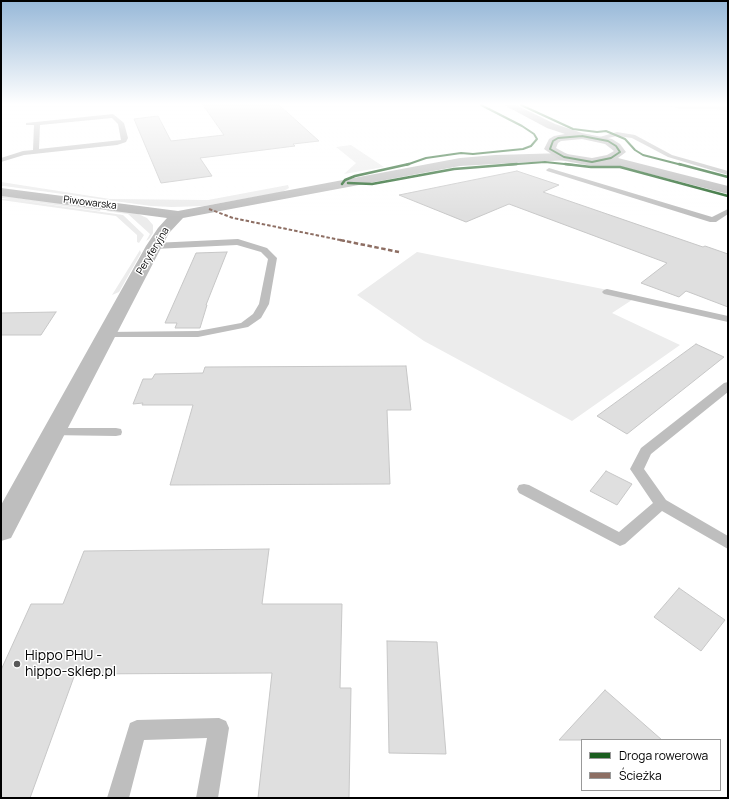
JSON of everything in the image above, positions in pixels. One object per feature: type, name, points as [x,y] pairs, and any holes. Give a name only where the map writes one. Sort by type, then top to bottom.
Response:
[{"type":"main road","points":[[610,142],[620,152],[652,163],[728,182]]},
{"type":"main road","points":[[551,144],[552,151],[564,157],[580,161],[619,162],[728,190]]},
{"type":"main road","points":[[601,161],[611,158],[620,152]]},
{"type":"street","name":"Peryferyjna","points":[[495,159],[551,144]]},
{"type":"street","name":"Peryferyjna","points":[[1,530],[154,246],[163,232],[178,215],[436,166],[495,159],[564,157]]},
{"type":"street","name":"Piwowarska","points":[[1,192],[178,215]]},
{"type":"lane","points":[[36,142],[36,152]]},
{"type":"lane","points":[[1,160],[15,154],[119,142]]},
{"type":"lane","points":[[645,142],[670,156],[698,166],[728,173]]},
{"type":"lane","points":[[549,170],[713,220],[728,211]]},
{"type":"lane","points":[[106,335],[198,334],[244,325],[258,316],[264,304],[273,258],[264,250],[238,242],[154,246]]},
{"type":"lane","points":[[607,292],[728,319]]},
{"type":"lane","points":[[728,386],[646,451],[637,469],[661,504],[728,543]]},
{"type":"lane","points":[[54,432],[116,432]]},
{"type":"lane","points":[[524,489],[620,540],[661,504]]},
{"type":"lane","points":[[118,798],[137,730],[219,728],[206,798]]},
{"type":"shaded area","points":[[351,145],[384,167],[344,174],[356,163],[336,147]]},
{"type":"shaded area","points":[[1,182],[110,199],[208,200],[288,185],[289,188],[282,192],[204,206],[172,207],[151,206],[1,186]]},
{"type":"shaded area","points":[[1,196],[101,208],[100,211],[11,199],[123,215],[144,235],[139,243],[137,242],[137,235],[116,216],[1,200],[10,199],[1,198]]},
{"type":"shaded area","points":[[108,209],[136,213],[147,218],[153,225],[153,233],[146,241],[150,234],[128,214],[106,211]]},
{"type":"shaded area","points":[[140,250],[141,253],[119,292],[112,295]]},
{"type":"shaded area","points":[[417,252],[638,296],[612,313],[680,345],[572,421],[424,341],[357,295]]},
{"type":"building","points":[[144,142],[308,142],[293,144],[295,146],[200,158],[212,176],[161,183]]},
{"type":"building","points":[[517,171],[559,185],[543,192],[703,247],[705,246],[728,254],[728,307],[686,291],[679,297],[641,283],[667,263],[509,204],[466,222],[399,195]]},
{"type":"building","points":[[227,252],[206,305],[200,328],[175,328],[177,323],[165,323],[196,253]]},
{"type":"building","points":[[56,312],[41,335],[1,335],[1,313]]},
{"type":"building","points":[[696,344],[724,357],[627,434],[597,416]]},
{"type":"building","points":[[406,366],[411,410],[387,410],[390,484],[170,485],[193,405],[133,404],[143,379],[152,379],[155,374],[203,373],[205,367]]},
{"type":"building","points":[[606,471],[632,484],[617,505],[590,491]]},
{"type":"building","points":[[269,549],[262,604],[342,604],[340,688],[351,688],[349,798],[258,798],[272,673],[75,674],[30,798],[1,798],[1,670],[31,604],[63,604],[84,551]]},
{"type":"building","points":[[679,588],[725,620],[701,651],[654,617]]},
{"type":"building","points":[[387,641],[437,642],[446,754],[389,753]]},
{"type":"building","points":[[605,690],[661,739],[581,739],[559,740]]},
{"type":"marked path","points":[[209,209],[233,218],[399,252]]},
{"type":"cycle path","points":[[342,184],[345,180],[355,176],[404,166],[426,158],[461,153],[473,154],[523,149],[531,146],[534,142]]},
{"type":"cycle path","points":[[553,142],[550,149],[564,157],[592,162],[611,158],[620,152],[616,146],[610,142]]},
{"type":"cycle path","points":[[628,142],[635,150],[643,155],[728,177]]},
{"type":"cycle path","points":[[348,183],[372,184],[454,169],[545,162],[591,167],[620,167],[728,196]]},
{"type":"place","name":"Hippo PHU - hippo-sklep.pl","points":[[17,664]]}]
